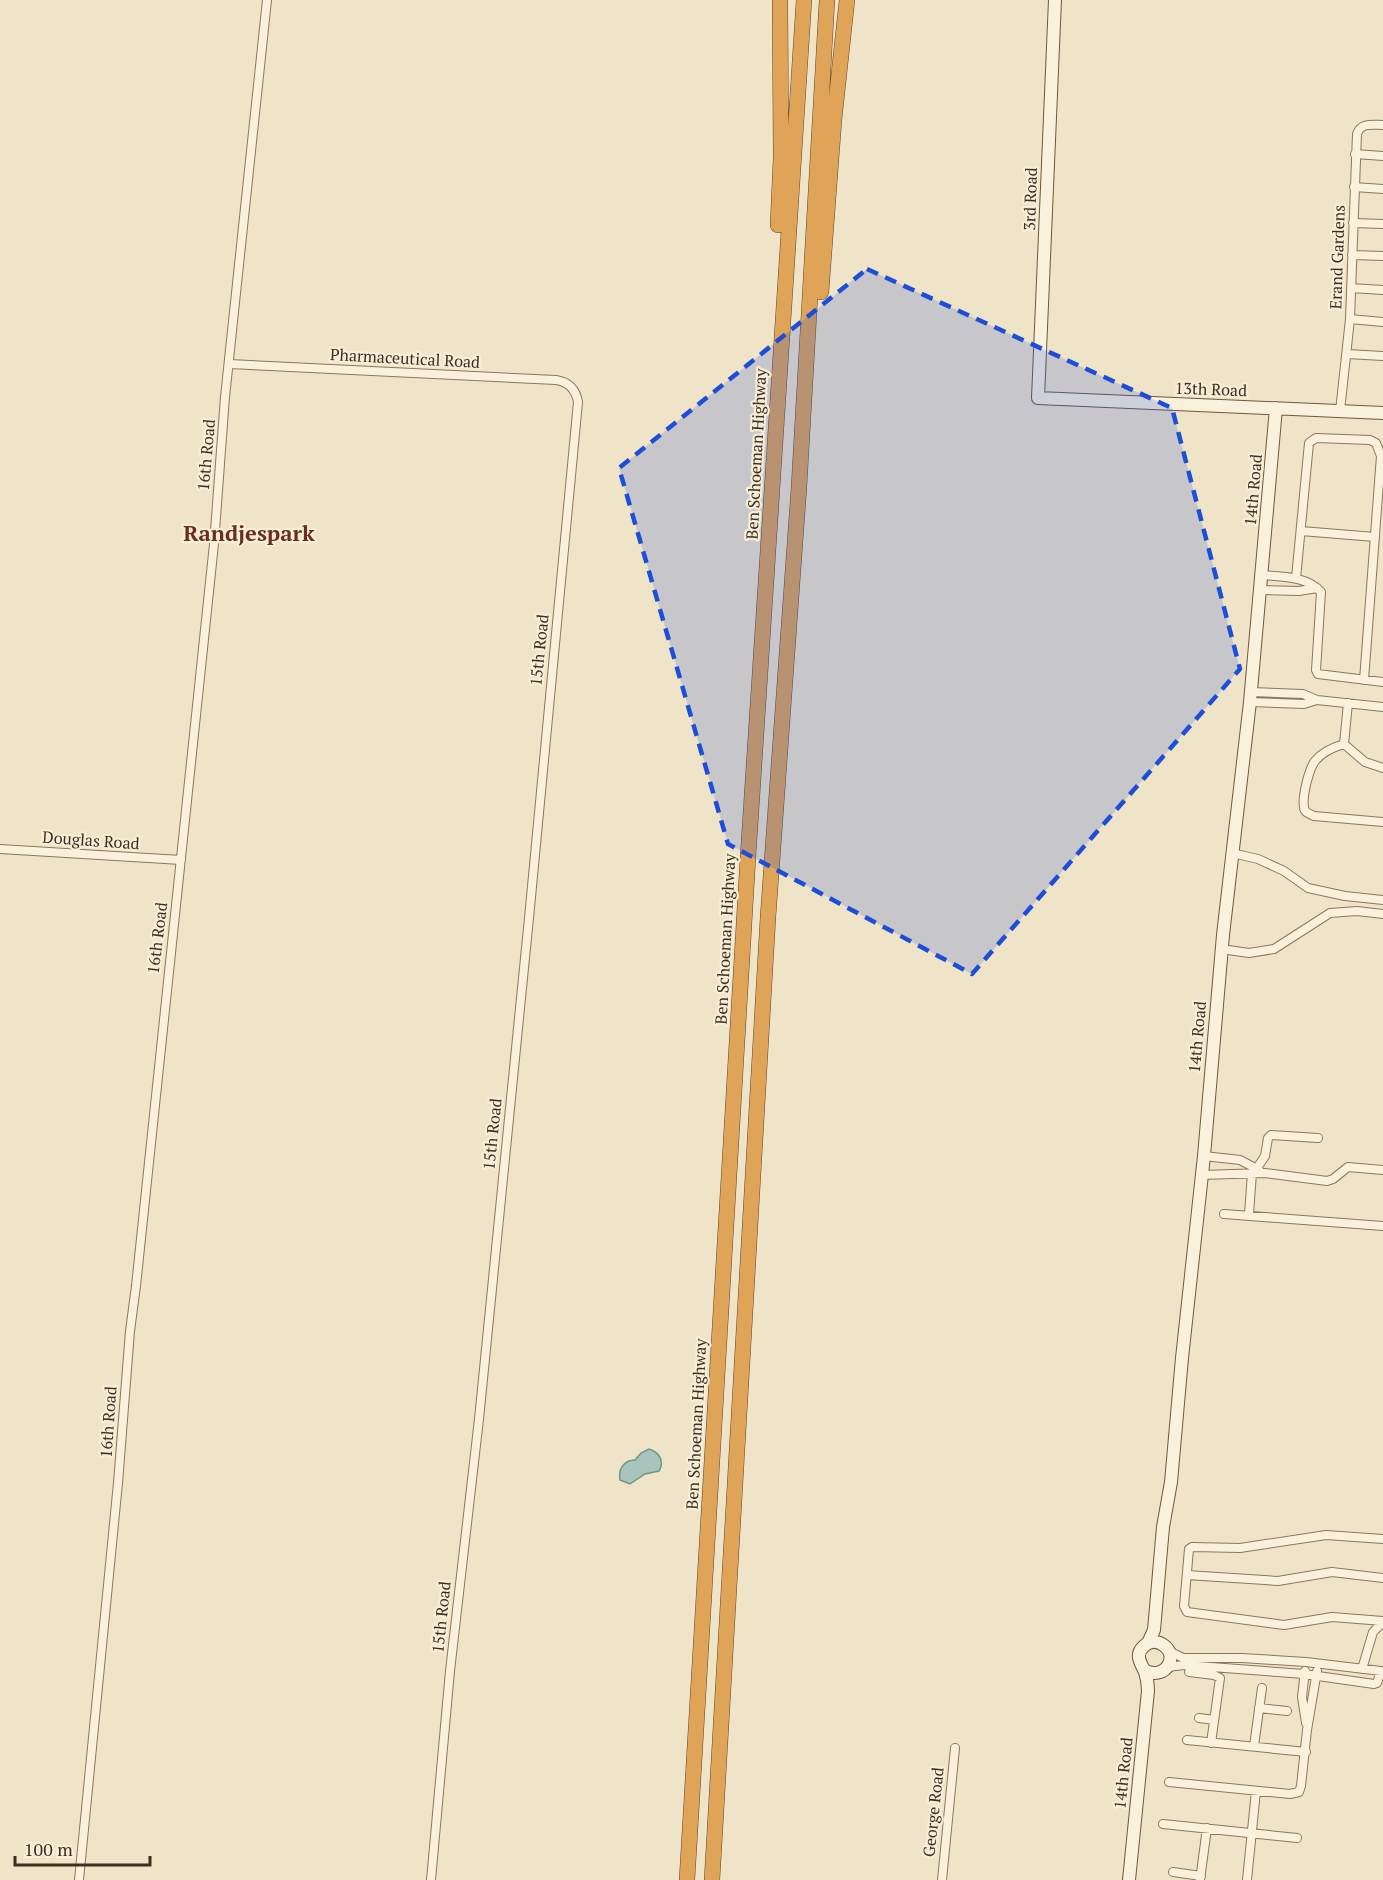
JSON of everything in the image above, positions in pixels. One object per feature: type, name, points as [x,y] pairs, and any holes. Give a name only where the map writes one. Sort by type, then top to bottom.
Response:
[{"type":"highway","points":[[779,363],[774,310],[781,157],[780,0]]},
{"type":"highway","name":"Ben Schoeman Highway","points":[[687,1880],[779,363],[804,0]]},
{"type":"highway","points":[[712,1880],[766,953],[799,487],[827,0]]},
{"type":"highway","points":[[799,487],[808,459],[812,432],[828,188],[847,0]]},
{"type":"street","name":"16th Road","points":[[79,1880],[118,1482],[130,1323],[136,1286],[214,544],[229,364],[267,0]]},
{"type":"street","name":"3rd Road","points":[[1038,398],[1055,0]]},
{"type":"street","name":"Erand Gardens","points":[[1340,411],[1350,319],[1357,134],[1361,127],[1383,125]]},
{"type":"street","points":[[1355,154],[1383,156]]},
{"type":"street","points":[[1354,187],[1383,189]]},
{"type":"street","points":[[1353,223],[1383,224]]},
{"type":"street","points":[[1352,255],[1383,256]]},
{"type":"street","points":[[1351,288],[1383,290]]},
{"type":"street","points":[[1350,319],[1383,322]]},
{"type":"street","points":[[1347,354],[1383,356]]},
{"type":"street","name":"Pharmaceutical Road","points":[[229,364],[556,380],[567,384],[575,391]]},
{"type":"street","name":"15th Road","points":[[431,1880],[450,1671],[479,1419],[575,445],[578,402],[575,391]]},
{"type":"street","name":"13th Road","points":[[1038,398],[1383,413]]},
{"type":"street","name":"14th Road","points":[[1166,1648],[1161,1630],[1169,1502],[1204,1156],[1221,949],[1251,697],[1276,408]]},
{"type":"street","points":[[1296,578],[1309,443],[1316,438],[1370,440],[1376,443],[1381,456],[1364,680]]},
{"type":"street","points":[[1301,531],[1375,537]]},
{"type":"street","points":[[1262,575],[1296,578],[1317,588],[1322,595],[1316,670],[1318,674],[1383,682]]},
{"type":"street","points":[[1260,590],[1299,591],[1317,588]]},
{"type":"street","points":[[1251,697],[1304,704],[1317,700],[1383,707]]},
{"type":"street","points":[[1344,744],[1348,703]]},
{"type":"street","points":[[1344,744],[1365,762],[1383,768]]},
{"type":"street","points":[[1344,744],[1320,757],[1309,770],[1304,809],[1314,816],[1383,822]]},
{"type":"street","name":"Douglas Road","points":[[0,849],[181,860]]},
{"type":"street","points":[[1232,853],[1258,859],[1276,867],[1308,888],[1326,894],[1383,900]]},
{"type":"street","points":[[1221,949],[1249,953],[1274,949],[1330,913],[1357,911],[1383,914]]},
{"type":"street","points":[[1249,1214],[1268,1138],[1271,1135],[1318,1138]]},
{"type":"street","points":[[1204,1156],[1240,1160],[1258,1172]]},
{"type":"street","points":[[1201,1175],[1258,1172],[1327,1181],[1348,1167],[1383,1170]]},
{"type":"street","points":[[1224,1214],[1249,1214],[1339,1224],[1383,1226]]},
{"type":"street","name":"14th Road","points":[[1148,1643],[1154,1630],[1163,1527],[1169,1502]]},
{"type":"street","points":[[1383,1539],[1326,1535],[1240,1548],[1192,1547],[1184,1606],[1187,1612],[1284,1625],[1332,1617],[1383,1622]]},
{"type":"street","points":[[1187,1575],[1278,1581],[1332,1572],[1383,1578]]},
{"type":"street","points":[[1362,1669],[1373,1632],[1383,1622],[1383,1616]]},
{"type":"street","points":[[1156,1642],[1183,1658],[1216,1660],[1242,1658],[1306,1662],[1362,1669],[1382,1667],[1376,1684],[1304,1674],[1240,1674],[1184,1665],[1149,1673],[1141,1666],[1138,1657],[1148,1643],[1156,1642]]},
{"type":"street","points":[[1164,1670],[1170,1662],[1166,1648]]},
{"type":"street","points":[[1240,1674],[1242,1658]]},
{"type":"street","points":[[1306,1662],[1302,1704],[1307,1730]]},
{"type":"street","points":[[1169,1782],[1290,1794],[1299,1792],[1318,1664]]},
{"type":"street","name":"14th Road","points":[[1129,1880],[1148,1691],[1144,1670]]},
{"type":"street","name":"14th Road","points":[[1134,1880],[1153,1698],[1164,1670]]},
{"type":"street","points":[[1189,1672],[1214,1675],[1220,1678],[1211,1743]]},
{"type":"street","points":[[1254,1746],[1262,1688]]},
{"type":"street","points":[[1258,1708],[1287,1711]]},
{"type":"street","points":[[1199,1718],[1214,1720]]},
{"type":"street","points":[[1187,1740],[1306,1752]]},
{"type":"street","name":"George Road","points":[[942,1880],[955,1748]]},
{"type":"street","points":[[1252,1880],[1247,1880],[1256,1791]]},
{"type":"street","points":[[1163,1824],[1297,1838]]},
{"type":"street","points":[[1173,1872],[1201,1878],[1207,1828]]},
{"type":"highlighted area","points":[[867,269],[1172,408],[1240,669],[972,974],[728,844],[619,468]]},
{"type":"water","points":[[649,1449],[660,1457],[659,1471],[645,1474],[630,1484],[620,1480],[620,1472],[625,1463],[635,1460]]},
{"type":"district","name":"Randjespark","points":[[249,533]]}]
